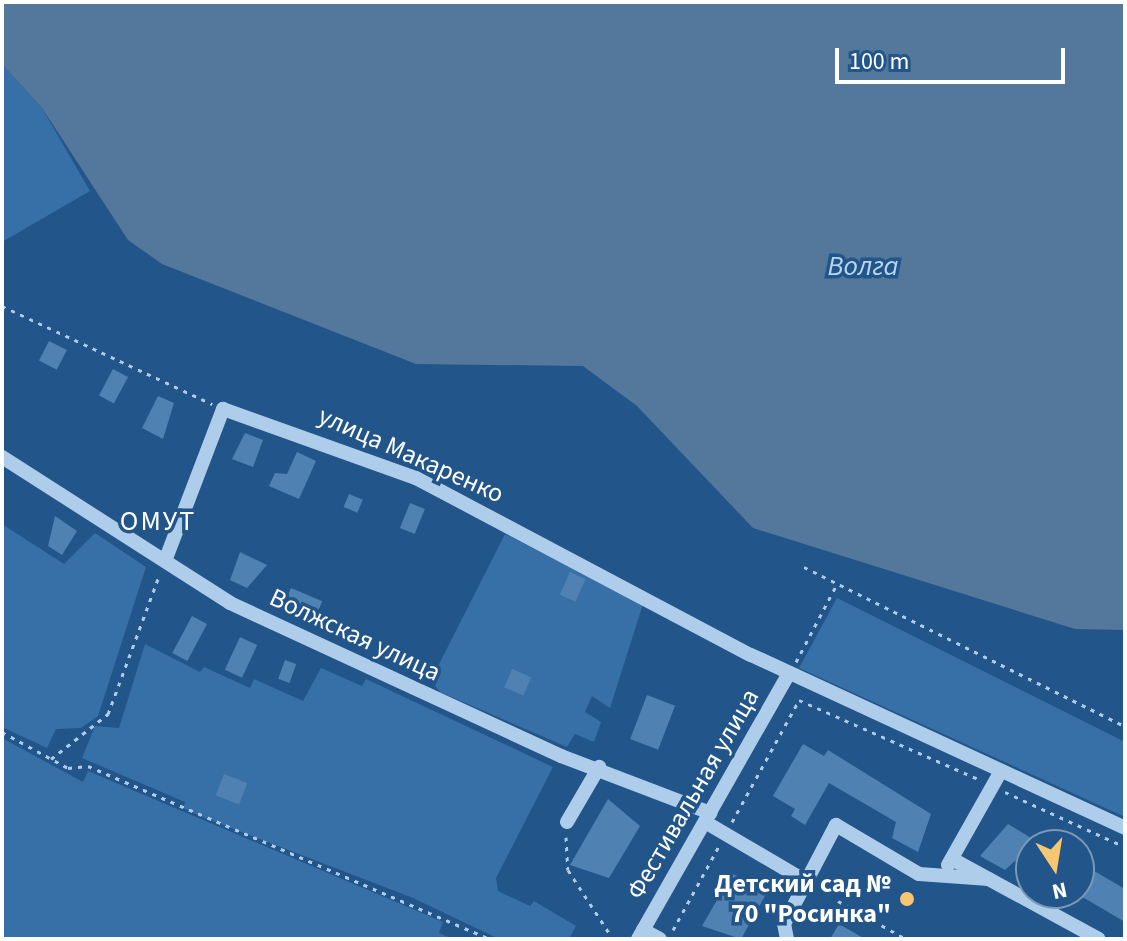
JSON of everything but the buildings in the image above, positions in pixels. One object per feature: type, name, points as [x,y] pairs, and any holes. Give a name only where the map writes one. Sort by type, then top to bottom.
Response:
[{"type":"street","points":[[165,561],[223,409]]},
{"type":"street","name":"улица Макаренко","points":[[223,409],[416,478],[789,673],[1125,828]]},
{"type":"street","name":"Волжская улица","points":[[2,457],[165,561],[279,627],[708,818],[726,833],[804,880]]},
{"type":"street","name":"Фестивальная улица","points":[[641,934],[789,673]]},
{"type":"street","points":[[567,822],[599,767]]},
{"type":"street","points":[[943,876],[1001,771]]},
{"type":"street","points":[[787,939],[784,924],[804,880],[836,825],[919,874],[989,879]]},
{"type":"street","points":[[952,859],[1099,939]]},
{"type":"street","points":[[641,934],[660,939]]},
{"type":"path","points":[[2,306],[223,409]]},
{"type":"path","points":[[51,760],[108,714],[165,561]]},
{"type":"path","points":[[804,567],[1125,726]]},
{"type":"path","points":[[789,673],[837,584]]},
{"type":"path","points":[[668,939],[799,700],[1125,847]]},
{"type":"path","points":[[2,732],[51,760],[88,766],[490,939]]},
{"type":"path","points":[[567,822],[568,870],[613,939]]},
{"type":"path","points":[[838,901],[906,939]]},
{"type":"shaded area","points":[[2,64],[42,108],[90,191],[2,242]]},
{"type":"shaded area","points":[[2,524],[64,564],[95,533],[146,567],[98,716],[81,728],[56,729],[47,748],[2,727]]},
{"type":"shaded area","points":[[505,534],[643,604],[610,708],[592,696],[585,712],[601,722],[594,742],[575,734],[567,747],[440,692],[431,680]]},
{"type":"shaded area","points":[[837,598],[1125,742],[1125,817],[799,668]]},
{"type":"shaded area","points":[[145,644],[200,672],[204,667],[250,688],[254,679],[303,701],[321,668],[362,686],[366,679],[553,767],[496,878],[498,891],[530,906],[534,901],[576,926],[569,939],[499,939],[413,898],[205,818],[183,808],[185,802],[82,758],[95,726],[119,728]]},
{"type":"shaded area","points":[[2,738],[83,782],[88,771],[443,922],[439,933],[453,939],[2,939]]},
{"type":"water","name":"Волга","points":[[2,2],[1125,2],[1125,630],[1075,629],[753,528],[637,406],[583,366],[416,364],[162,264],[128,240],[42,108],[2,64]]},
{"type":"place","name":"Детский сад № 70 \"Росинка\"","points":[[907,899]]},
{"type":"district","name":"ОМУТ","points":[[158,521]]}]
